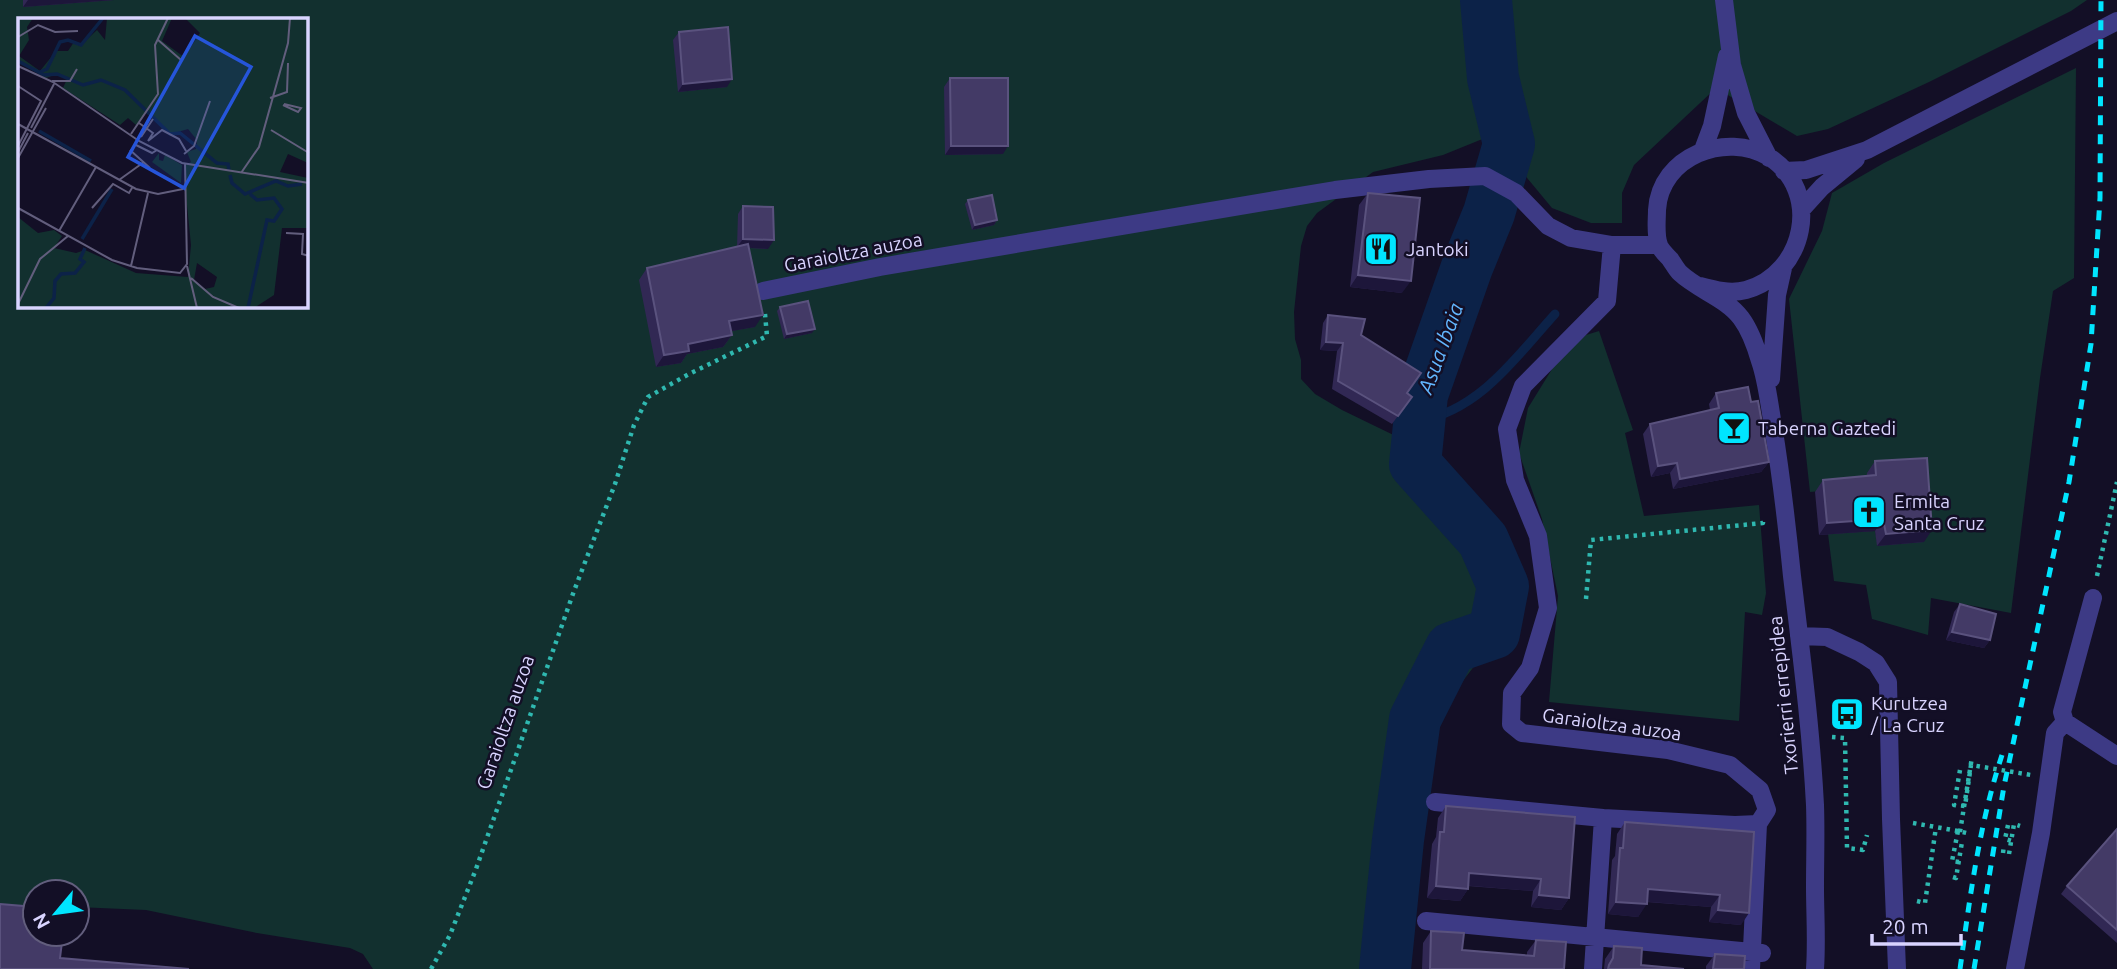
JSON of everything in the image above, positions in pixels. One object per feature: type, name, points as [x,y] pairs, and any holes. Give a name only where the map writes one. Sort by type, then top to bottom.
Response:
[{"type":"street","points":[[1703,150],[1712,126],[1727,61],[1726,7]]},
{"type":"street","points":[[1726,7],[1732,65],[1746,113],[1769,158]]},
{"type":"street","points":[[1784,171],[1805,170],[1867,150],[2117,21]]},
{"type":"street","points":[[1612,245],[1659,245],[1657,205],[1666,182],[1682,163],[1703,150],[1726,145],[1748,148],[1769,158],[1784,171],[1796,188],[1802,209]]},
{"type":"street","points":[[1802,209],[1829,181],[1867,150]]},
{"type":"street","name":"Garaioltza auzoa","points":[[763,290],[880,267],[1335,190],[1429,179],[1485,176],[1516,193],[1548,226],[1570,238],[1612,245],[1607,302],[1523,386],[1507,429],[1515,480],[1538,536],[1548,607],[1530,668],[1512,692],[1511,724],[1522,733],[1668,750],[1730,765],[1760,790],[1767,810],[1758,824]]},
{"type":"street","name":"Txorierri errepidea","points":[[1700,286],[1721,292],[1744,290],[1765,283],[1783,268],[1795,251],[1801,230],[1802,209]]},
{"type":"street","name":"Txorierri errepidea","points":[[1659,245],[1680,273],[1741,317],[1761,363],[1782,482],[1815,806],[1815,969]]},
{"type":"street","name":"Txorierri errepidea","points":[[1771,418],[1771,368],[1777,295],[1783,268]]},
{"type":"street","points":[[2093,598],[2062,712],[2064,722],[2117,756]]},
{"type":"street","points":[[1799,636],[1827,637],[1859,652],[1876,663],[1888,682],[1897,969]]},
{"type":"street","points":[[2015,969],[2041,833],[2055,733],[2064,722]]},
{"type":"street","points":[[1426,921],[1595,937],[1755,958],[1758,824],[1603,818],[1435,802]]},
{"type":"street","points":[[1593,969],[1603,818]]},
{"type":"path","name":"Garaioltza auzoa","points":[[431,969],[450,935],[476,869],[634,425],[648,397],[767,336],[763,290]]},
{"type":"path","points":[[2093,598],[2117,482]]},
{"type":"path","points":[[1586,599],[1591,540],[1763,523],[1761,514]]},
{"type":"path","points":[[1832,737],[1845,738],[1847,848],[1863,850],[1868,828]]},
{"type":"path","points":[[1959,862],[1952,861],[1959,832],[1969,772],[1972,757],[1965,806],[1954,805],[1960,770],[1969,772]]},
{"type":"path","points":[[1971,765],[2031,775]]},
{"type":"path","points":[[1906,822],[1971,834]]},
{"type":"path","points":[[2008,825],[2005,839],[2012,841]]},
{"type":"path","points":[[1931,872],[1937,827]]},
{"type":"path","points":[[1953,877],[1956,878],[1962,842]]},
{"type":"path","points":[[2003,853],[2004,845]]},
{"type":"green space","points":[[0,0],[2087,0],[2071,11],[1929,82],[1828,129],[1797,136],[1716,88],[1634,165],[1622,193],[1622,223],[1591,223],[1552,208],[1513,161],[1512,127],[1443,155],[1373,172],[1317,213],[1307,226],[1301,246],[1294,312],[1301,379],[1315,394],[1342,410],[1412,444],[1453,481],[1470,504],[1495,567],[1495,614],[1479,660],[1462,682],[1426,713],[1401,774],[1393,969],[373,969],[363,954],[350,948],[257,933],[146,910],[91,908],[91,878],[21,878],[21,914],[0,916]]},
{"type":"green space","points":[[2076,68],[2074,278],[2053,291],[2011,613],[1931,598],[1928,635],[1872,619],[1866,585],[1834,581],[1828,534],[1875,531],[1878,546],[1867,473],[1868,487],[1810,492],[1789,299],[1822,231],[1832,193],[1884,163]]},
{"type":"green space","points":[[1599,331],[1633,430],[1625,433],[1644,516],[1759,505],[1766,593],[1762,615],[1745,612],[1739,721],[1549,702],[1558,596],[1542,519],[1519,453],[1528,408],[1557,361],[1586,335]]},
{"type":"building","points":[[728,27],[732,79],[683,84],[679,32]]},
{"type":"building","points":[[950,78],[1008,78],[1008,146],[951,146]]},
{"type":"building","name":"Jantoki","points":[[1368,193],[1420,198],[1411,281],[1358,275]]},
{"type":"building","points":[[992,195],[997,220],[975,225],[968,200]]},
{"type":"building","points":[[743,206],[773,207],[774,240],[743,239]]},
{"type":"building","points":[[748,244],[763,315],[729,321],[732,335],[688,344],[689,351],[664,355],[647,268]]},
{"type":"building","points":[[808,301],[815,329],[787,334],[780,307]]},
{"type":"building","points":[[1328,315],[1365,319],[1361,335],[1421,373],[1407,393],[1412,397],[1398,416],[1338,381],[1343,343],[1326,342]]},
{"type":"building","points":[[1748,387],[1751,402],[1758,401],[1769,462],[1680,479],[1677,463],[1658,466],[1650,424],[1719,408],[1716,393]]},
{"type":"building","name":"Ermita Santa Cruz","points":[[1927,458],[1932,530],[1886,534],[1883,519],[1827,523],[1823,480],[1876,475],[1875,461]]},
{"type":"building","points":[[1960,604],[1996,614],[1990,640],[1952,632]]},
{"type":"building","points":[[1446,806],[1575,817],[1569,898],[1539,895],[1541,879],[1469,873],[1468,889],[1436,886],[1440,832],[1444,832]]},
{"type":"building","points":[[1625,822],[1754,832],[1749,913],[1718,910],[1720,895],[1648,889],[1647,904],[1616,902]]},
{"type":"building","points":[[2117,829],[2117,930],[2067,886]]},
{"type":"building","points":[[0,904],[21,906],[21,948],[61,948],[60,958],[189,969],[0,969]]},
{"type":"building","points":[[1431,931],[1464,933],[1462,950],[1534,956],[1536,940],[1566,942],[1564,969],[1430,969]]},
{"type":"building","points":[[1614,946],[1642,948],[1641,965],[1684,969],[1608,969]]},
{"type":"building","points":[[1715,954],[1745,956],[1744,969],[1713,969]]},
{"type":"waterway","name":"Asua Ibaia","points":[[1385,969],[1398,840],[1415,719],[1451,648],[1494,633],[1503,586],[1483,540],[1415,464],[1422,395],[1489,213],[1509,144],[1493,78],[1486,0]]},
{"type":"waterway","points":[[1419,421],[1441,415],[1479,394],[1511,364],[1555,314]]},
{"type":"railway","points":[[1974,969],[2004,786],[2069,482],[2091,344],[2100,198],[2101,0]]},
{"type":"railway","points":[[1960,969],[1981,834],[2002,755]]},
{"type":"place","name":"Jantoki","points":[[1381,249]]},
{"type":"place","name":"Taberna Gaztedi","points":[[1734,428]]},
{"type":"place","name":"Ermita Santa Cruz","points":[[1869,512]]},
{"type":"place","name":"Kurutzea / La Cruz","points":[[1847,714]]}]
